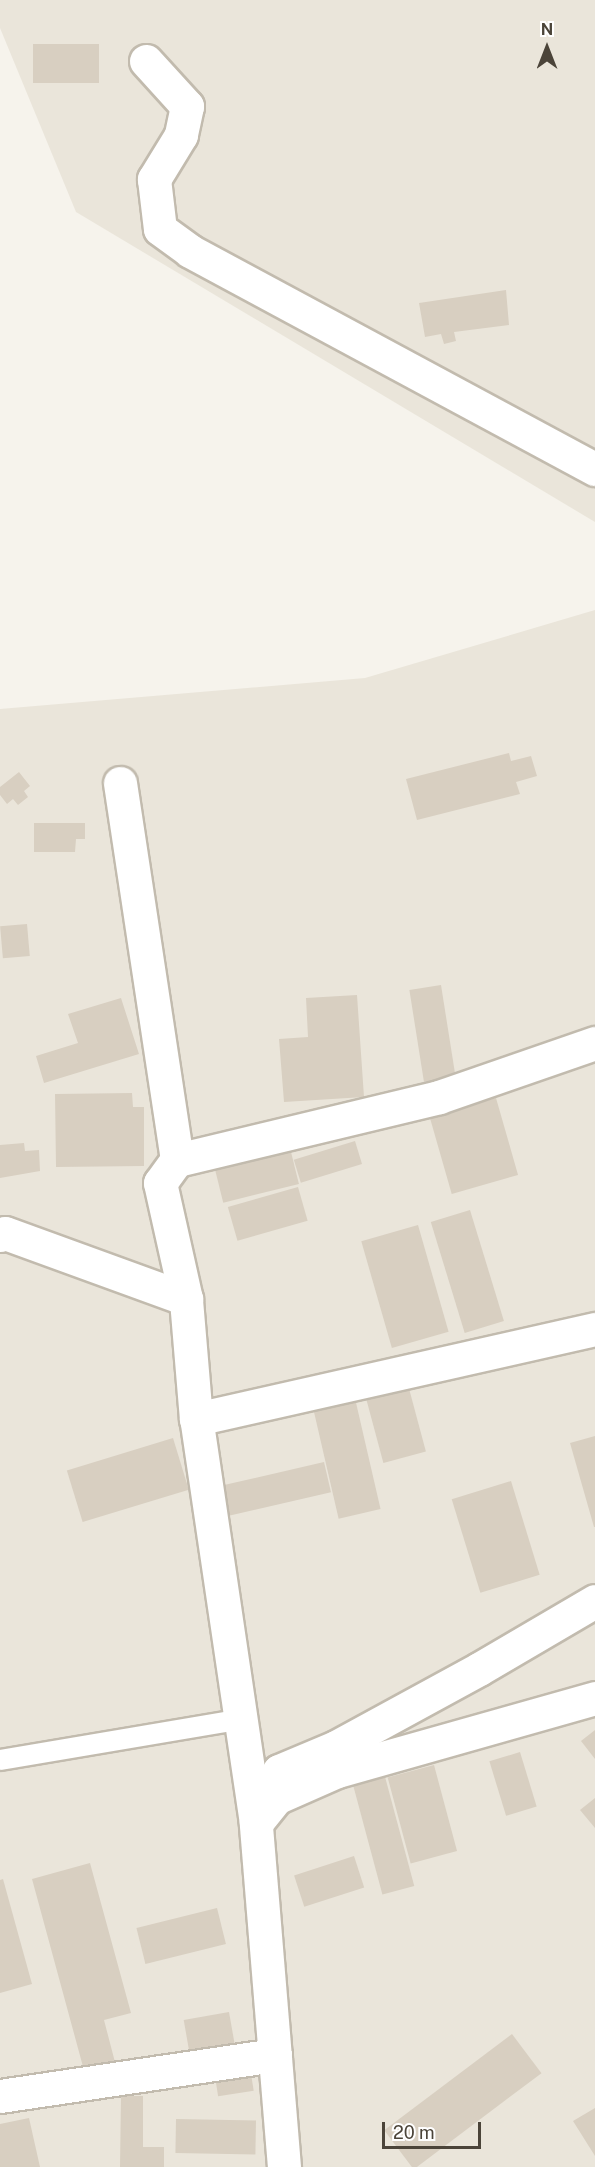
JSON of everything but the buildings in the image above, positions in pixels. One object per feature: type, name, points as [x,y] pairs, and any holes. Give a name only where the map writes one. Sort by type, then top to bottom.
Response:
[{"type":"street","points":[[146,61],[187,106],[181,135],[154,179],[160,229],[190,251],[595,469]]},
{"type":"street","points":[[120,783],[177,1160]]},
{"type":"street","points":[[284,2167],[256,1823],[243,1719],[196,1419],[186,1299],[160,1183],[177,1160],[439,1097],[595,1043]]},
{"type":"street","points":[[0,1235],[5,1233],[186,1299]]},
{"type":"street","points":[[196,1419],[595,1329]]},
{"type":"street","points":[[276,1798],[279,1771],[336,1747],[479,1668],[595,1600]]},
{"type":"street","points":[[256,1823],[276,1798],[337,1771],[595,1698]]},
{"type":"street","points":[[0,2096],[275,2055]]},
{"type":"lane","points":[[0,1760],[243,1719]]},
{"type":"shaded area","points":[[0,0],[595,0],[595,522],[76,212],[0,28]]},
{"type":"shaded area","points":[[595,610],[595,2167],[0,2167],[0,709],[365,678]]}]
